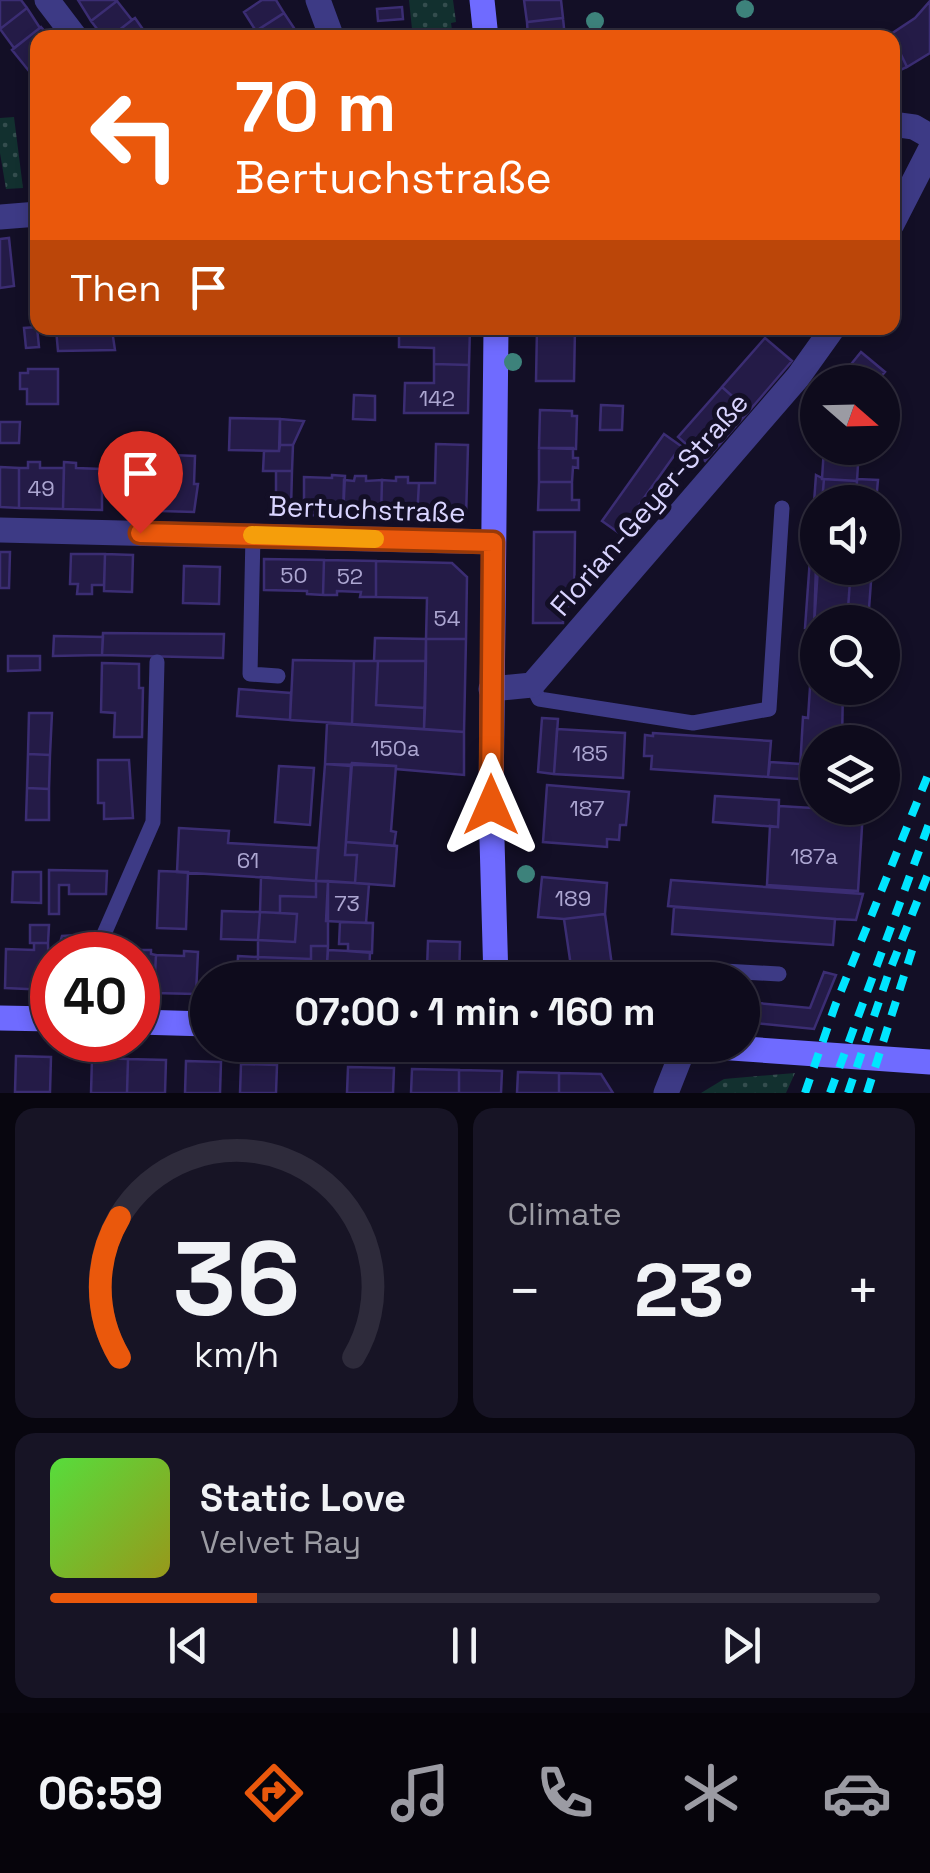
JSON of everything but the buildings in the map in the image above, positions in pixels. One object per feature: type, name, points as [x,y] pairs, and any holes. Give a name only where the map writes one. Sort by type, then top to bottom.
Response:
[{"type":"street","points":[[47,0],[70,30]]},
{"type":"street","points":[[318,0],[329,30]]},
{"type":"street","points":[[482,0],[485,30]]},
{"type":"street","points":[[900,125],[930,136]]},
{"type":"street","points":[[900,208],[930,150]]},
{"type":"street","points":[[0,218],[30,215]]},
{"type":"street","points":[[495,962],[491,805],[496,335]]},
{"type":"street","name":"Florian-Geyer-Straße","points":[[532,685],[798,377],[827,335]]},
{"type":"street","name":"Bertuchstraße","points":[[0,530],[493,542]]},
{"type":"street","points":[[492,690],[532,685]]},
{"type":"street","points":[[0,1018],[30,1019]]},
{"type":"street","points":[[160,1023],[190,1023]]},
{"type":"street","points":[[760,1049],[930,1062]]},
{"type":"street","points":[[666,1093],[679,1062]]},
{"type":"lane","points":[[532,685],[539,699],[693,723],[768,708],[782,508]]},
{"type":"lane","points":[[253,536],[250,674],[278,676]]},
{"type":"lane","points":[[105,932],[152,822],[157,662]]},
{"type":"lane","points":[[760,973],[779,974]]},
{"type":"green space","points":[[409,0],[453,0],[456,22],[451,23],[452,30],[405,30],[412,29]]},
{"type":"green space","points":[[14,117],[23,188],[6,189],[0,118]]},
{"type":"green space","points":[[795,1073],[786,1093],[701,1093],[724,1079]]},
{"type":"railway","points":[[805,1093],[835,1006],[930,770]]},
{"type":"railway","points":[[830,1093],[930,821]]},
{"type":"railway","points":[[848,1093],[888,975],[930,869]]},
{"type":"railway","points":[[867,1093],[915,941]]},
{"type":"slow traffic","points":[[252,535],[375,539]]},
{"type":"route","points":[[140,533],[493,542],[491,805]]}]
